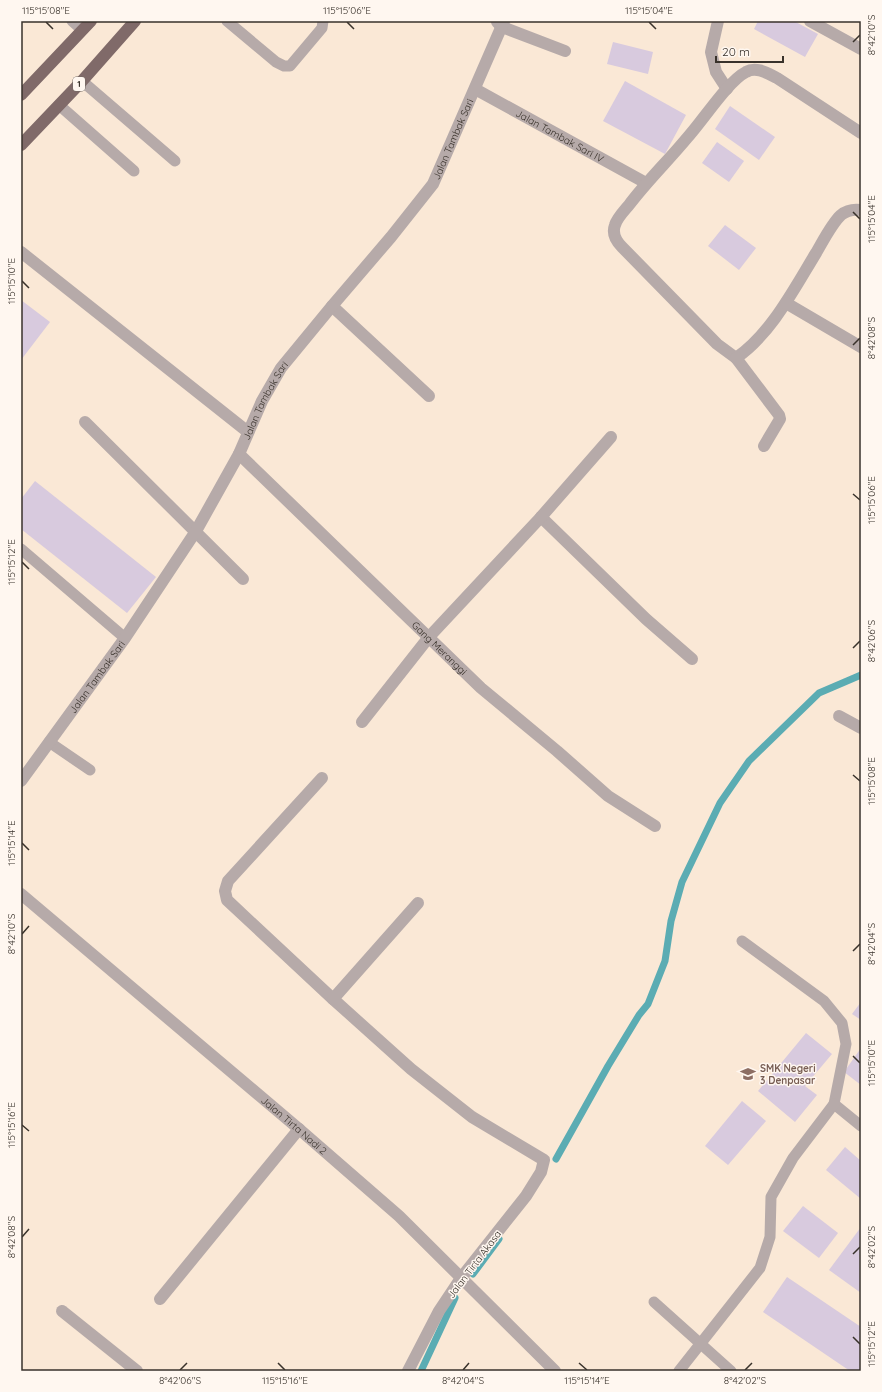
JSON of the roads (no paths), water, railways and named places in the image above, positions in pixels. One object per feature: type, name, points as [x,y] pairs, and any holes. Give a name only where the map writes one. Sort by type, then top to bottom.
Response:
[{"type":"highway","name":"1","points":[[21,145],[82,81],[135,21]]},
{"type":"highway","points":[[21,95],[87,25]]},
{"type":"street","points":[[718,21],[711,52],[716,72],[727,88]]},
{"type":"street","points":[[810,21],[861,49]]},
{"type":"street","points":[[501,23],[565,51]]},
{"type":"street","name":"Jalan Tambak Sari","points":[[21,781],[125,638],[196,531],[239,454],[262,401],[281,368],[391,238],[433,184],[475,89],[501,23]]},
{"type":"street","points":[[764,446],[780,419],[779,415],[736,358],[717,344],[618,242],[614,232],[615,224],[646,183],[687,138],[727,88],[746,71],[754,69],[777,78],[861,133]]},
{"type":"street","name":"Jalan Tambak Sari IV","points":[[475,89],[646,183]]},
{"type":"street","points":[[736,358],[754,343],[786,303],[827,234],[841,215],[853,209],[861,210]]},
{"type":"street","points":[[21,252],[248,432]]},
{"type":"street","points":[[786,303],[861,347]]},
{"type":"street","points":[[332,306],[429,396]]},
{"type":"street","points":[[85,422],[243,579]]},
{"type":"street","points":[[362,722],[429,637],[541,517],[611,437]]},
{"type":"street","name":"Gang Meranggi","points":[[239,454],[481,688],[557,751],[608,796],[655,826]]},
{"type":"street","points":[[541,517],[646,619],[692,659]]},
{"type":"street","points":[[839,716],[861,728]]},
{"type":"street","points":[[322,778],[228,881],[225,891],[227,900],[333,999],[418,903]]},
{"type":"street","name":"Jalan Tirta Nadi 2","points":[[21,894],[299,1129],[399,1216],[555,1371]]},
{"type":"street","name":"Jalan Tirta Akasa","points":[[333,999],[411,1069],[472,1117],[544,1160],[542,1172],[526,1196],[438,1311],[408,1371]]},
{"type":"street","points":[[160,1299],[299,1129]]},
{"type":"street","points":[[62,1311],[137,1371]]},
{"type":"lane","points":[[72,21],[87,25]]},
{"type":"lane","points":[[226,21],[276,62],[284,66],[290,66],[322,28],[323,21]]},
{"type":"lane","points":[[82,81],[176,161]]},
{"type":"lane","points":[[59,105],[134,171]]},
{"type":"lane","points":[[21,549],[125,638]]},
{"type":"lane","points":[[49,742],[90,770]]},
{"type":"lane","points":[[679,1371],[760,1268],[770,1237],[771,1197],[793,1158],[834,1104],[846,1044],[842,1023],[824,1001],[742,941]]},
{"type":"lane","points":[[834,1104],[861,1126]]},
{"type":"lane","points":[[654,1302],[731,1371]]},
{"type":"waterway","points":[[556,1159],[608,1066],[639,1015],[648,1004],[665,961],[671,921],[682,882],[720,803],[749,761],[819,693],[861,675]]},
{"type":"waterway","points":[[473,1274],[499,1239]]},
{"type":"waterway","points":[[421,1371],[455,1298]]},
{"type":"place","name":"SMK Negeri 3 Denpasar","points":[[748,1074]]}]
